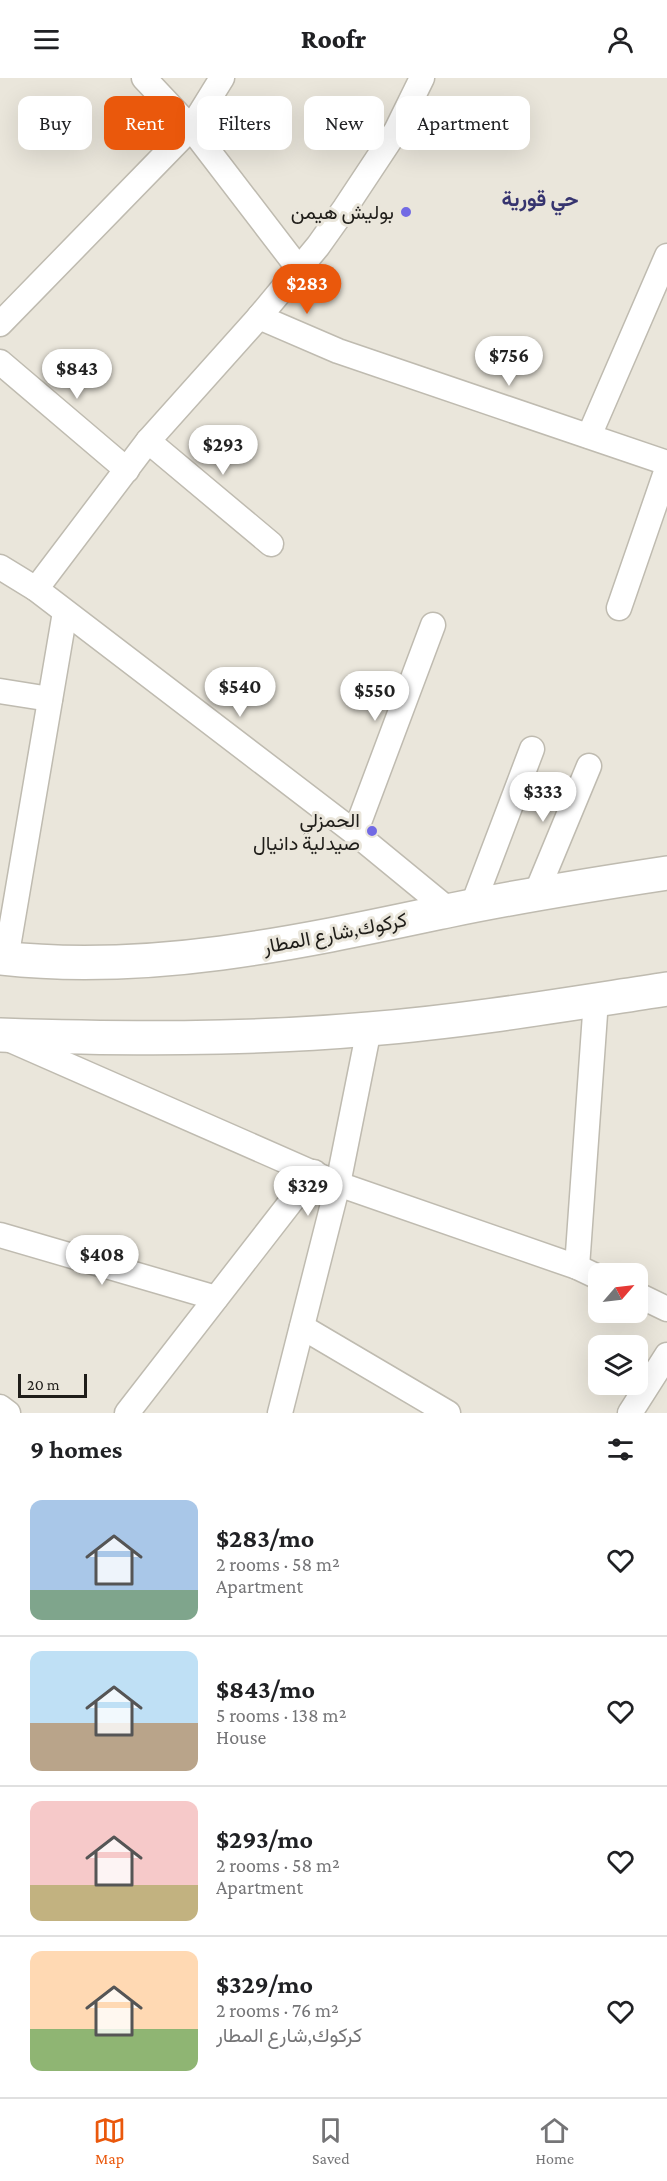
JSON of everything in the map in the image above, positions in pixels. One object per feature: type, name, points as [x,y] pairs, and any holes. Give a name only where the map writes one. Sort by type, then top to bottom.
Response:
[{"type":"highway","name":"كركوك,شارع المطار","points":[[3,958],[86,963],[178,958],[269,946],[348,933],[666,868]]},
{"type":"highway","points":[[0,1036],[123,1039],[246,1037],[369,1029],[483,1017],[667,989]]},
{"type":"street","points":[[144,78],[191,128],[299,269]]},
{"type":"street","points":[[0,324],[191,128],[222,78]]},
{"type":"street","points":[[36,589],[148,441],[299,269],[371,170],[396,131],[422,78]]},
{"type":"street","points":[[590,436],[667,256]]},
{"type":"street","points":[[259,317],[338,351],[667,463]]},
{"type":"street","points":[[0,362],[127,470]]},
{"type":"street","points":[[148,441],[271,544]]},
{"type":"street","points":[[619,608],[667,469]]},
{"type":"street","points":[[0,567],[36,589],[355,833],[461,909],[532,749]]},
{"type":"street","points":[[3,958],[65,612]]},
{"type":"street","points":[[355,833],[433,625]]},
{"type":"street","points":[[0,691],[50,699]]},
{"type":"street","points":[[535,896],[589,766]]},
{"type":"street","points":[[588,1263],[596,1000]]},
{"type":"street","points":[[280,1413],[338,1184],[369,1029]]},
{"type":"street","points":[[0,1036],[338,1184],[588,1272]]},
{"type":"street","points":[[126,1413],[314,1172]]},
{"type":"street","points":[[0,1235],[216,1298]]},
{"type":"street","points":[[648,1300],[667,1309]]},
{"type":"street","points":[[302,1327],[447,1413]]},
{"type":"street","points":[[630,1413],[667,1355]]},
{"type":"street","points":[[0,1407],[8,1413]]},
{"type":"place","name":"بوليش هيمن","points":[[406,212]]},
{"type":"place","name":"الحمزلي صيدلية دانيال","points":[[372,831]]},
{"type":"district","name":"حي قورية","points":[[540,199]]}]
